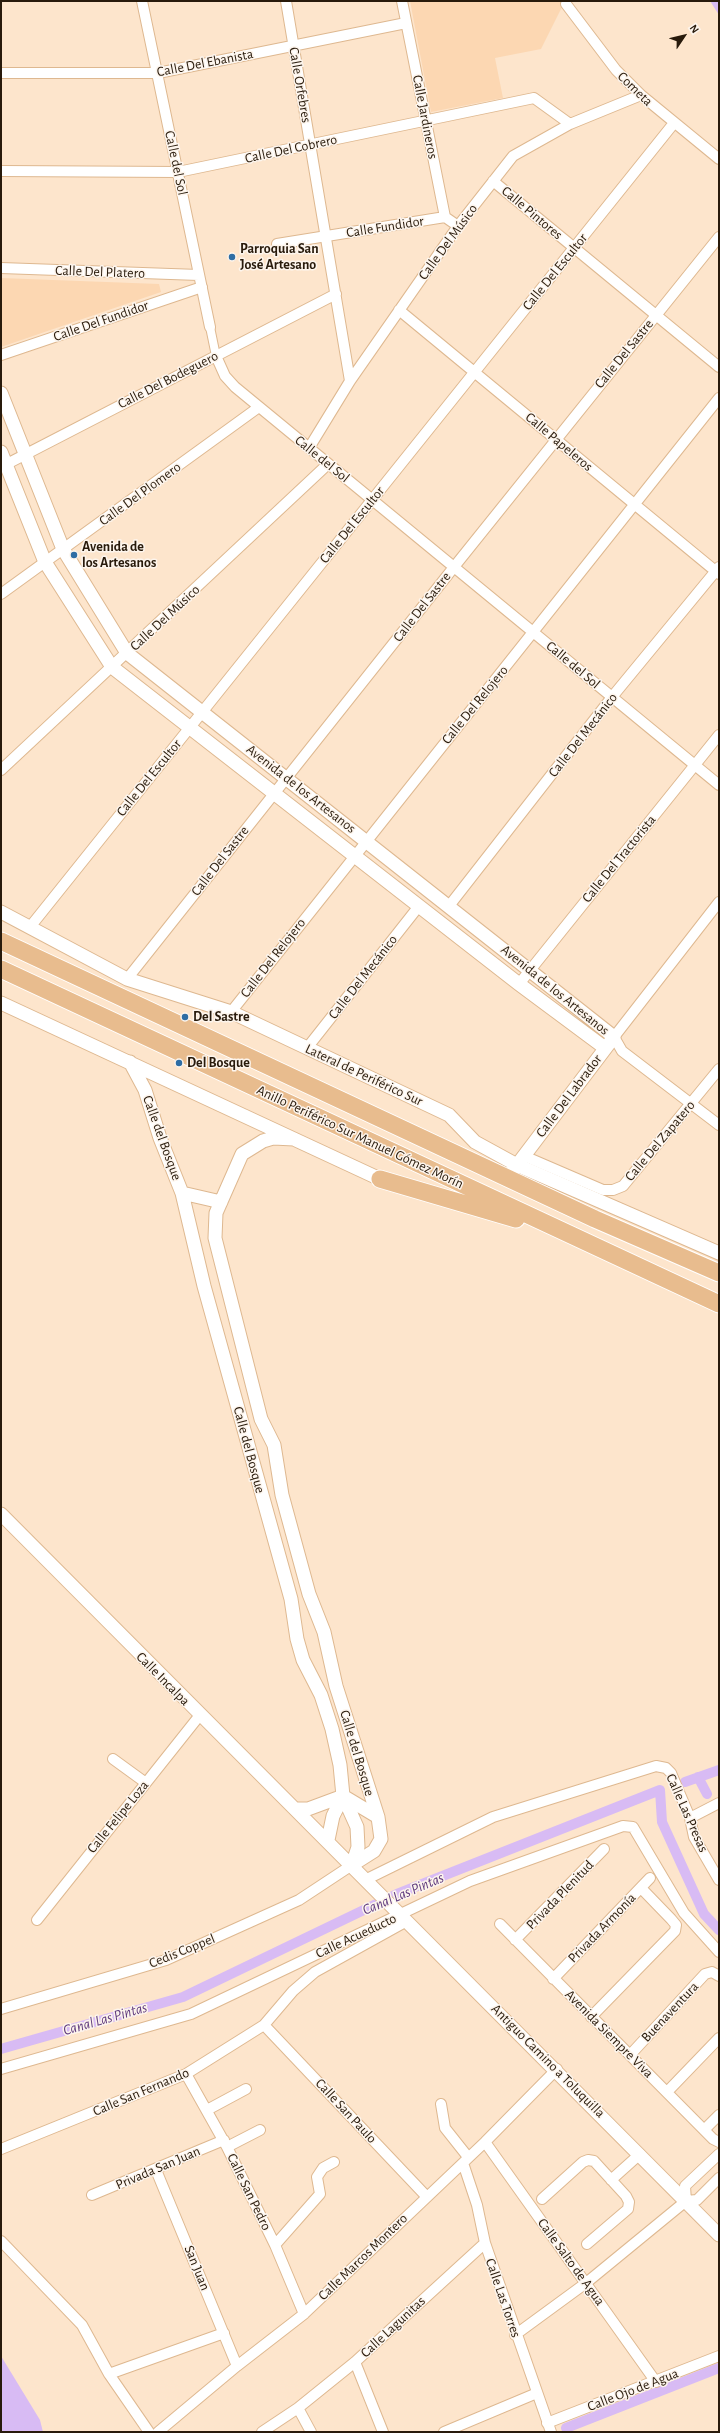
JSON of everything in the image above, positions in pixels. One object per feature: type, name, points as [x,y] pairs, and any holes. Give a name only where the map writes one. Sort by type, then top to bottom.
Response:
[{"type":"highway","name":"Anillo Periférico Sur Manuel Gómez Morín","points":[[1,941],[516,1166],[595,1219],[713,1270]]},
{"type":"highway","name":"Anillo Periférico Sur Manuel Gómez Morín","points":[[1,969],[719,1304]]},
{"type":"highway","points":[[380,1179],[574,1237]]},
{"type":"street","name":"Calle del Sol","points":[[142,1],[216,356],[224,376],[259,407],[719,785]]},
{"type":"street","name":"Calle Orfebres","points":[[286,1],[350,381]]},
{"type":"street","name":"Calle Jardineros","points":[[402,1],[444,217]]},
{"type":"street","name":"Cometa","points":[[566,4],[616,70],[641,95],[719,160]]},
{"type":"street","name":"Calle Del Ebanista","points":[[1,73],[158,73],[406,23]]},
{"type":"street","name":"Calle Del Músico","points":[[309,448],[350,381],[399,310],[458,226],[513,156],[570,124],[641,95]]},
{"type":"street","name":"Calle Del Cobrero","points":[[1,171],[178,172],[534,98],[570,124]]},
{"type":"street","name":"Calle Del Escultor","points":[[30,926],[674,123]]},
{"type":"street","name":"Calle Pintores","points":[[493,180],[719,367]]},
{"type":"street","points":[[444,217],[458,226]]},
{"type":"street","name":"Calle Fundidor","points":[[277,244],[444,217]]},
{"type":"street","name":"Calle Del Sastre","points":[[127,979],[556,439],[719,237]]},
{"type":"street","name":"Calle Del Platero","points":[[1,268],[199,275]]},
{"type":"street","name":"Calle Del Fundidor","points":[[1,355],[202,287]]},
{"type":"street","name":"Calle Del Bodeguero","points":[[4,466],[336,294]]},
{"type":"street","name":"Calle Papeleros","points":[[399,310],[634,504],[718,571]]},
{"type":"street","name":"Avenida de los Artesanos","points":[[1,393],[63,549],[127,653],[530,970],[614,1037],[622,1051],[719,1125]]},
{"type":"street","name":"Calle Del Relojero","points":[[230,1012],[719,398]]},
{"type":"street","name":"Calle Del Plomero","points":[[1,594],[259,407]]},
{"type":"street","name":"Avenida de los Artesanos","points":[[1,452],[4,466],[45,562],[112,667],[519,984],[605,1048],[622,1051]]},
{"type":"street","name":"Calle Del Músico","points":[[1,770],[328,464]]},
{"type":"street","name":"Calle Del Mecánico","points":[[449,906],[612,697],[718,571]]},
{"type":"street","name":"Calle Del Tractorista","points":[[519,984],[719,735]]},
{"type":"street","name":"Calle Del Labrador","points":[[516,1166],[605,1048],[719,902]]},
{"type":"street","name":"Calle Del Mecánico","points":[[307,1048],[420,906]]},
{"type":"street","name":"Lateral de Periférico Sur","points":[[1,912],[30,926],[127,979],[230,1012],[450,1115],[475,1142],[516,1166],[719,1252]]},
{"type":"street","points":[[1,1003],[380,1179]]},
{"type":"street","name":"Calle del Bosque","points":[[130,1062],[145,1090],[160,1138],[182,1193],[204,1286],[290,1599],[297,1639],[303,1660],[321,1695],[332,1729],[340,1765],[343,1796],[333,1816],[328,1840]]},
{"type":"street","name":"Calle Del Zapatero","points":[[516,1166],[603,1190],[613,1190],[623,1186],[719,1069]]},
{"type":"street","name":"Calle del Bosque","points":[[294,1139],[268,1139],[252,1146],[242,1154],[216,1213],[215,1238],[239,1337],[261,1418],[274,1445],[282,1495],[309,1594],[324,1632],[336,1686],[378,1817],[381,1839],[374,1850],[352,1865]]},
{"type":"street","points":[[182,1193],[221,1202]]},
{"type":"street","points":[[713,1270],[719,1252]]},
{"type":"street","name":"Calle Incalpa","points":[[1,1514],[200,1715],[352,1865]]},
{"type":"street","name":"Calle Felipe Loza","points":[[37,1920],[200,1715]]},
{"type":"street","points":[[114,1759],[146,1783]]},
{"type":"street","name":"Calle Las Presas","points":[[365,1880],[493,1817],[656,1766],[666,1768],[671,1774],[690,1818],[694,1837],[719,1880]]},
{"type":"street","points":[[295,1809],[308,1809],[343,1796]]},
{"type":"street","points":[[343,1796],[378,1817]]},
{"type":"street","points":[[343,1796],[357,1828],[358,1847],[352,1865],[365,1880]]},
{"type":"street","points":[[690,1818],[719,1803]]},
{"type":"street","name":"Calle Acueducto","points":[[1,2069],[190,2014],[470,1881],[623,1826],[633,1827],[684,1913],[719,1952]]},
{"type":"street","name":"Privada Plenitud","points":[[515,1940],[604,1849]]},
{"type":"street","name":"Cedis Coppel","points":[[1,2009],[166,1960],[299,1900],[352,1865]]},
{"type":"street","name":"Privada Armonía","points":[[553,1979],[650,1878]]},
{"type":"street","name":"Antiguo Camino a Toluquilla","points":[[365,1880],[557,2069],[719,2235]]},
{"type":"street","points":[[591,2017],[674,1931],[676,1924],[641,1888]]},
{"type":"street","name":"Calle San Fernando","points":[[1,2150],[186,2074],[264,2025],[293,1991],[314,1972],[399,1914]]},
{"type":"street","name":"Avenida Siempre Viva","points":[[500,1924],[704,2130],[719,2142]]},
{"type":"street","name":"Buenaventura","points":[[630,2055],[705,1974],[715,1974]]},
{"type":"street","name":"Calle San Paulo","points":[[264,2025],[427,2196]]},
{"type":"street","points":[[666,2092],[719,2038]]},
{"type":"street","name":"Calle Marcos Montero","points":[[158,2432],[237,2366],[304,2314],[485,2142],[557,2069]]},
{"type":"street","name":"Calle San Pedro","points":[[186,2074],[226,2144],[275,2245],[304,2314]]},
{"type":"street","points":[[206,2110],[246,2089]]},
{"type":"street","points":[[441,2104],[445,2128],[465,2160]]},
{"type":"street","points":[[704,2130],[719,2115]]},
{"type":"street","name":"Privada San Juan","points":[[92,2195],[260,2130]]},
{"type":"street","name":"Calle Salto de Agua","points":[[485,2142],[656,2382]]},
{"type":"street","points":[[611,2180],[640,2154]]},
{"type":"street","points":[[686,2200],[685,2186],[719,2154]]},
{"type":"street","name":"Calle Las Torres","points":[[465,2160],[485,2242],[515,2335],[549,2428]]},
{"type":"street","points":[[542,2200],[588,2160],[594,2161],[626,2196],[629,2202],[628,2209],[587,2244]]},
{"type":"street","points":[[275,2245],[320,2194],[317,2177],[323,2168],[334,2162]]},
{"type":"street","name":"San Juan","points":[[156,2170],[237,2366]]},
{"type":"street","points":[[515,2335],[586,2284],[686,2200],[697,2200],[719,2178]]},
{"type":"street","points":[[1,2241],[82,2325],[109,2374],[149,2432]]},
{"type":"street","name":"Calle Lagunitas","points":[[262,2432],[298,2408],[355,2362],[485,2242]]},
{"type":"street","points":[[109,2374],[224,2333]]},
{"type":"street","name":"Calle Ojo de Agua","points":[[549,2428],[719,2356]]},
{"type":"street","points":[[355,2362],[383,2432]]},
{"type":"street","points":[[444,2432],[537,2393]]},
{"type":"street","points":[[298,2408],[311,2432]]},
{"type":"shaded area","points":[[410,1],[565,1],[541,49],[495,58],[503,98],[431,112]]},
{"type":"shaded area","points":[[710,1],[719,1],[719,15]]},
{"type":"shaded area","points":[[1,278],[159,284],[161,292],[1,347]]},
{"type":"shaded area","points":[[1,2356],[40,2420],[43,2432],[1,2432]]},
{"type":"waterway","points":[[685,1782],[719,1770]]},
{"type":"waterway","points":[[698,1777],[707,1794]]},
{"type":"waterway","name":"Canal Las Pintas","points":[[1,2049],[183,1997],[397,1894],[660,1790],[662,1822],[704,1914],[719,1930]]},
{"type":"waterway","points":[[566,2428],[719,2368]]},
{"type":"place","name":"Parroquia San José Artesano","points":[[232,257]]},
{"type":"place","name":"Avenida de los Artesanos","points":[[74,555]]},
{"type":"place","name":"Del Sastre","points":[[185,1017]]},
{"type":"place","name":"Del Bosque","points":[[179,1063]]}]
